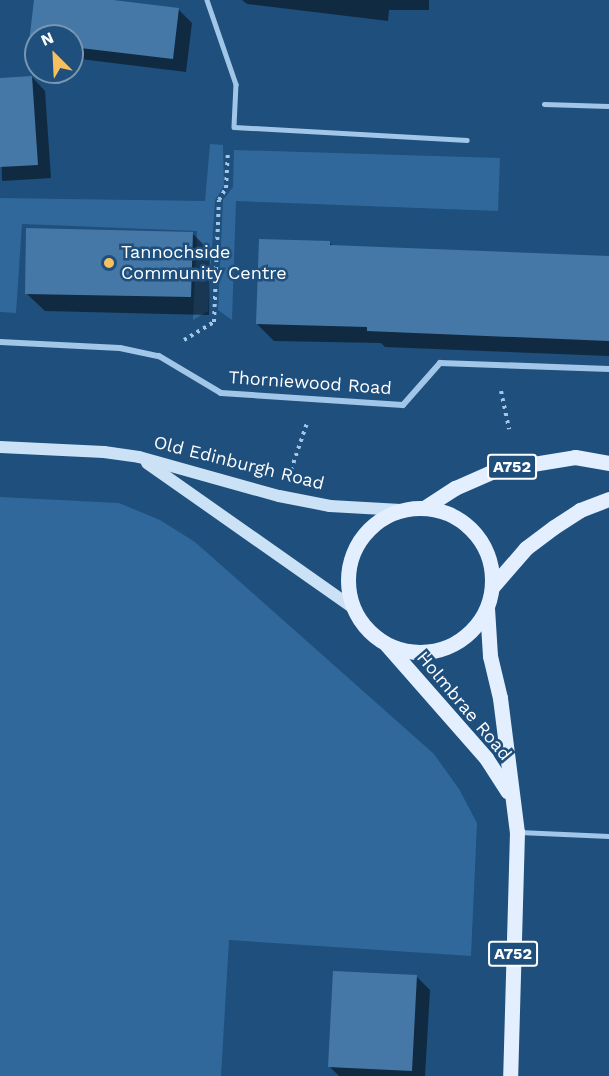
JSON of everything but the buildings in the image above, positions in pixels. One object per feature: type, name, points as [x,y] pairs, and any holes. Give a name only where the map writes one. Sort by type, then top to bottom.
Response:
[{"type":"main road","name":"Old Edinburgh Road","points":[[0,447],[104,452],[139,457],[279,496],[330,506],[401,510]]},
{"type":"main road","name":"Old Edinburgh Road","points":[[139,457],[353,608]]},
{"type":"main road","name":"A752","points":[[424,508],[455,488],[496,470],[575,457],[609,463]]},
{"type":"main road","points":[[493,586],[526,548],[580,510],[609,499]]},
{"type":"main road","points":[[424,508],[449,513],[467,524],[482,541],[491,563],[493,586],[487,608],[475,628],[457,643],[434,651],[409,652],[386,644],[367,629],[353,608],[348,576],[350,560],[361,537],[379,520],[401,510],[424,508]]},
{"type":"main road","name":"Holmbrae Road","points":[[487,608],[490,656],[500,698],[510,795],[517,832],[510,1076]]},
{"type":"main road","name":"Holmbrae Road","points":[[386,644],[486,758],[510,795]]},
{"type":"street","name":"Thorniewood Road","points":[[0,342],[120,348],[159,356],[221,393],[403,405],[440,363],[609,369]]},
{"type":"lane","points":[[207,0],[236,84],[234,127],[467,140]]},
{"type":"lane","points":[[544,105],[609,106]]},
{"type":"lane","points":[[517,832],[609,836]]},
{"type":"path","points":[[159,356],[214,322],[219,200],[226,188],[228,151],[234,127]]},
{"type":"path","points":[[495,364],[509,429]]},
{"type":"shaded area","points":[[210,144],[223,145],[224,186],[215,200],[208,311],[193,320],[197,231],[22,224],[16,313],[0,312],[0,198],[205,201]]},
{"type":"shaded area","points":[[234,150],[500,158],[498,211],[236,201],[232,320],[218,310],[223,200],[233,187]]},
{"type":"shaded area","points":[[0,497],[119,503],[160,520],[195,542],[434,754],[459,789],[477,823],[471,956],[229,940],[221,1076],[0,1076]]},
{"type":"place","name":"Tannochside Community Centre","points":[[109,263]]}]
